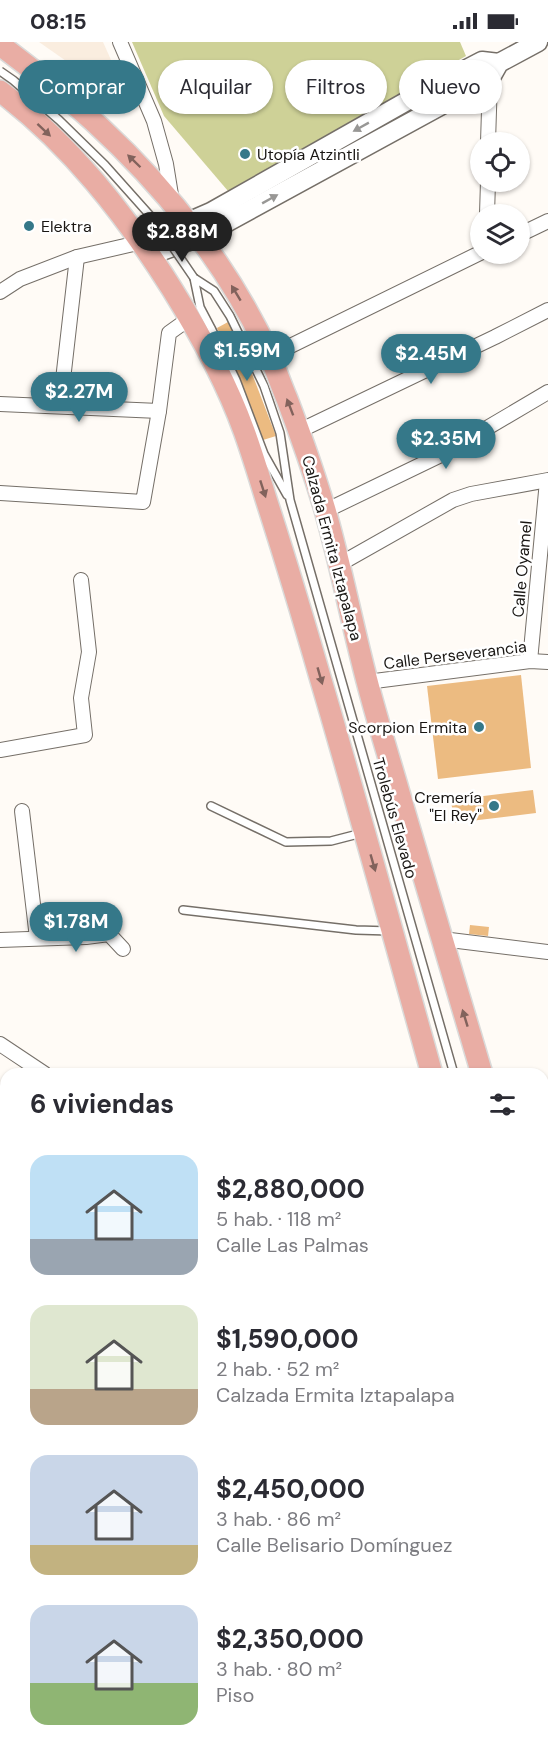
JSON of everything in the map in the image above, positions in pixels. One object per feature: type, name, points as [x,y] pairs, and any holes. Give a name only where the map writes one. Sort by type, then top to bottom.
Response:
[{"type":"main road","name":"Calzada Ermita Iztapalapa","points":[[0,45],[91,119],[142,169],[172,203],[194,230],[247,310],[270,356],[299,431],[325,511],[367,682],[480,1068]]},
{"type":"main road","points":[[0,91],[38,124],[90,175],[118,208],[140,248],[190,318],[216,365],[244,430],[294,587],[430,1068]]},
{"type":"street","points":[[120,42],[154,122],[166,164],[172,203]]},
{"type":"street","points":[[494,60],[517,47],[538,42]]},
{"type":"street","points":[[194,230],[211,212],[399,106]]},
{"type":"street","points":[[0,292],[20,279],[77,257],[140,248],[194,230],[421,114]]},
{"type":"street","points":[[488,132],[489,114]]},
{"type":"street","points":[[530,230],[548,221]]},
{"type":"street","points":[[60,406],[77,257]]},
{"type":"street","points":[[270,356],[470,258]]},
{"type":"street","points":[[299,431],[495,338],[548,310]]},
{"type":"street","points":[[0,493],[143,502],[159,411],[169,333],[190,318]]},
{"type":"street","points":[[325,511],[443,454],[548,392]]},
{"type":"street","points":[[0,404],[159,411]]},
{"type":"street","points":[[338,565],[453,500],[471,494],[547,480]]},
{"type":"street","name":"Calle Oyamel","points":[[530,661],[547,480]]},
{"type":"street","points":[[0,750],[85,735],[81,698],[89,652],[81,580]]},
{"type":"street","name":"Calle Perseverancia","points":[[367,682],[530,661],[548,662]]},
{"type":"street","points":[[22,811],[37,938]]},
{"type":"street","points":[[0,940],[109,934],[123,949]]},
{"type":"street","points":[[442,939],[548,951]]},
{"type":"street","points":[[0,1044],[36,1068]]},
{"type":"lane","name":"Trolebús Elevado","points":[[0,71],[59,120],[105,165],[155,221],[194,278],[214,291],[230,316],[264,386],[280,433],[290,500],[452,1068]]},
{"type":"lane","name":"Trolebús Elevado","points":[[194,278],[200,307],[236,380],[264,454],[290,500]]},
{"type":"lane","points":[[211,806],[286,842],[331,841],[364,832]]},
{"type":"lane","points":[[183,910],[392,932]]},
{"type":"shaded area","points":[[39,42],[103,42],[111,60],[65,60]]},
{"type":"green space","points":[[132,42],[460,42],[466,56],[459,60],[399,60],[399,94],[387,101],[387,60],[285,60],[285,114],[364,114],[228,191],[163,114],[273,114],[273,60],[158,60],[158,102],[146,74],[146,60],[140,60]]},
{"type":"building","points":[[228,322],[251,371],[276,436],[263,440],[239,376],[217,328]]},
{"type":"building","name":"Scorpion Ermita","points":[[521,675],[531,768],[438,779],[427,686]]},
{"type":"building","name":"Cremería \"El Rey\"","points":[[533,790],[536,813],[454,823],[451,800]]},
{"type":"building","points":[[470,925],[489,927],[488,936],[469,934]]},
{"type":"place","name":"Utopía Atzintli","points":[[245,154]]},
{"type":"place","name":"Elektra","points":[[29,226]]},
{"type":"place","name":"Scorpion Ermita","points":[[479,727]]},
{"type":"place","name":"Cremería \"El Rey\"","points":[[494,806]]}]
